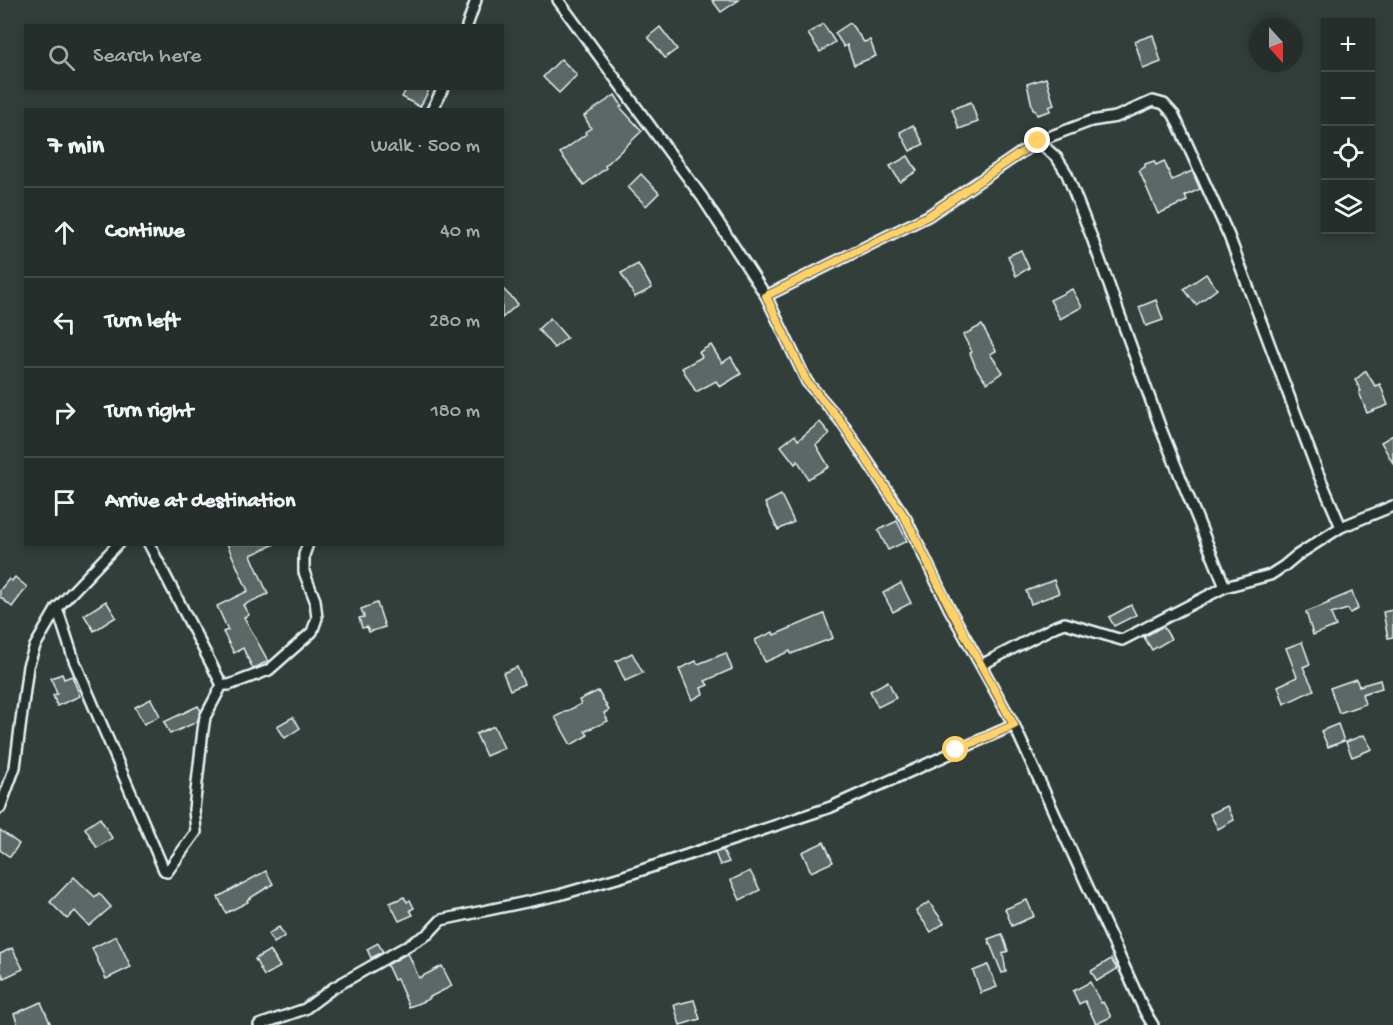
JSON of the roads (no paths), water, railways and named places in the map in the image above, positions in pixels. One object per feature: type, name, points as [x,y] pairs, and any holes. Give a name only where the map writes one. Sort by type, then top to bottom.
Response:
[{"type":"street","points":[[468,24],[476,0]]},
{"type":"street","points":[[558,0],[702,197],[766,296],[807,382],[840,420],[906,519],[950,608],[1014,725],[1070,851],[1153,1025]]},
{"type":"street","points":[[433,108],[442,90]]},
{"type":"street","points":[[766,296],[928,216],[1038,141],[1091,122],[1116,117],[1153,101],[1164,104],[1174,115],[1229,236],[1318,473],[1341,527]]},
{"type":"street","points":[[1038,141],[1057,158],[1067,174],[1161,429],[1225,587]]},
{"type":"street","points":[[981,665],[1065,623],[1122,640],[1225,587],[1270,575],[1341,527],[1393,506]]},
{"type":"street","points":[[0,808],[15,767],[28,666],[35,646],[57,608],[116,546]]},
{"type":"street","points":[[150,546],[222,685]]},
{"type":"street","points":[[222,685],[229,685],[269,670],[312,632],[317,618],[315,600],[304,572],[304,555],[307,546]]},
{"type":"street","points":[[57,608],[74,660],[164,870],[167,872],[196,832],[194,809],[205,717],[222,685]]},
{"type":"street","points":[[259,1025],[305,1009],[333,988],[428,934],[441,920],[592,886],[831,807],[1014,725]]}]
